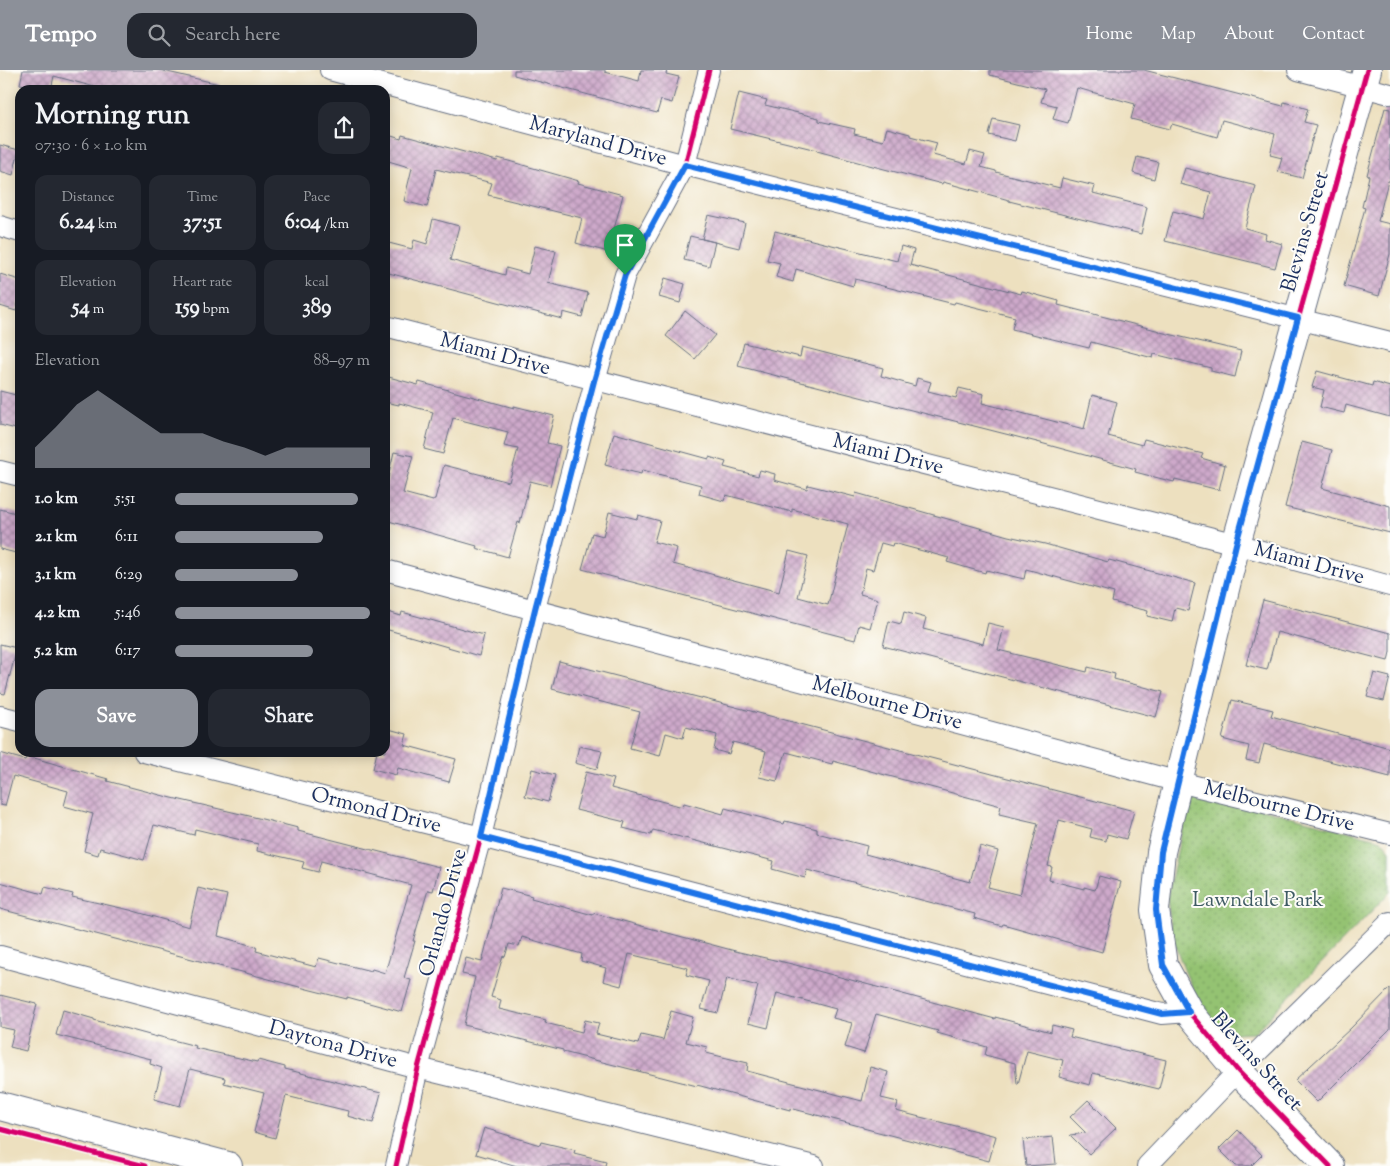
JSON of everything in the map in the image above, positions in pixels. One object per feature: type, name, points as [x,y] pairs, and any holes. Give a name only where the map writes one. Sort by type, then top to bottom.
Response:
[{"type":"street","name":"Maryland Drive","points":[[330,70],[386,85]]},
{"type":"street","name":"Orlando Drive","points":[[396,1166],[418,1068],[481,837],[535,609],[594,381],[625,275],[685,165],[709,70]]},
{"type":"street","points":[[1298,70],[1365,78],[1390,94]]},
{"type":"street","name":"Blevins Street","points":[[1330,1166],[1238,1071],[1189,1012],[1163,965],[1156,910],[1161,852],[1236,544],[1365,78]]},
{"type":"street","name":"Maryland Drive","points":[[390,86],[685,165],[1390,342]]},
{"type":"street","points":[[0,226],[15,230]]},
{"type":"street","name":"Miami Drive","points":[[390,327],[1236,544],[1390,586]]},
{"type":"street","points":[[0,471],[15,475]]},
{"type":"street","name":"Melbourne Drive","points":[[390,571],[1179,782],[1390,834]]},
{"type":"street","points":[[0,716],[15,720]]},
{"type":"street","name":"Ormond Drive","points":[[164,757],[481,837],[1162,1014],[1189,1012]]},
{"type":"street","points":[[1147,1166],[1238,1071],[1390,922]]},
{"type":"street","name":"Daytona Drive","points":[[0,956],[418,1068],[814,1166]]},
{"type":"street","points":[[0,1106],[228,1166]]},
{"type":"green space","name":"Lawndale Park","points":[[1208,795],[1382,840],[1390,850],[1390,892],[1255,1032],[1235,1033],[1219,1026],[1201,1007],[1172,937],[1167,897],[1187,808],[1194,800]]},
{"type":"building","points":[[23,70],[159,70],[219,84],[87,85],[54,76],[52,85],[20,84]]},
{"type":"building","points":[[514,70],[605,70],[605,72],[639,81],[641,70],[667,70],[666,74],[679,77],[672,103],[661,100],[657,113],[514,75]]},
{"type":"building","points":[[990,70],[1144,70],[1283,106],[1284,102],[1308,109],[1304,122],[1316,125],[1302,178],[1278,172],[1282,158],[1270,155],[1275,134],[1222,120],[1217,137],[1172,124],[1170,129],[1131,119],[1135,104],[1077,88],[1068,123],[1053,119],[1057,106],[1041,102],[1045,89],[990,75]]},
{"type":"building","points":[[739,93],[767,100],[765,105],[819,118],[819,121],[855,129],[854,134],[883,141],[887,128],[910,134],[910,136],[937,143],[933,155],[966,164],[970,151],[985,155],[981,167],[996,172],[1060,188],[1062,178],[1095,186],[1093,193],[1147,207],[1141,234],[730,129]]},
{"type":"building","points":[[1385,108],[1390,109],[1390,181],[1388,181],[1378,221],[1390,224],[1390,254],[1379,296],[1344,286],[1365,208],[1362,207],[1369,176],[1367,175]]},
{"type":"building","points":[[993,119],[1019,125],[1015,141],[989,135]]},
{"type":"building","points":[[402,135],[497,161],[498,158],[623,195],[608,252],[576,243],[582,218],[488,195],[492,183],[436,169],[427,207],[404,201],[412,168],[390,161],[390,136],[401,139]]},
{"type":"building","points":[[0,145],[15,149],[13,175],[0,171]]},
{"type":"building","points":[[1137,157],[1158,162],[1154,179],[1133,173]]},
{"type":"building","points":[[1185,168],[1256,186],[1245,228],[1266,234],[1265,239],[1282,244],[1275,268],[1165,241],[1173,211],[1204,219],[1211,192],[1180,184]]},
{"type":"building","points":[[708,215],[745,223],[739,248],[702,239]]},
{"type":"building","points":[[433,219],[459,226],[450,260],[505,275],[506,268],[528,274],[535,246],[556,251],[548,283],[588,293],[582,317],[563,312],[562,319],[390,273],[390,243],[412,249],[414,240],[427,244]]},
{"type":"building","points":[[775,231],[897,261],[901,246],[914,250],[910,265],[1021,294],[1022,291],[1059,301],[1058,305],[1241,351],[1235,377],[1211,371],[1211,368],[1154,354],[1153,358],[1091,342],[1089,348],[1012,329],[1015,317],[855,279],[853,286],[796,269],[793,282],[776,277],[780,263],[767,260]]},
{"type":"building","points":[[690,236],[715,242],[709,266],[684,260]]},
{"type":"building","points":[[0,274],[15,278],[15,311],[0,306]]},
{"type":"building","points":[[665,278],[685,284],[680,303],[659,297]]},
{"type":"building","points":[[685,311],[715,335],[695,359],[666,336]]},
{"type":"building","points":[[744,343],[800,357],[802,347],[883,368],[881,376],[915,386],[917,378],[931,382],[928,391],[956,398],[959,388],[984,394],[982,403],[1084,429],[1092,395],[1117,402],[1108,436],[1142,445],[1144,439],[1203,454],[1201,458],[1225,465],[1219,490],[1175,479],[1174,482],[1135,472],[1136,469],[1037,442],[738,366]]},
{"type":"building","points":[[1317,371],[1372,386],[1373,382],[1390,387],[1390,417],[1346,405],[1344,413],[1320,407],[1324,390],[1312,387]]},
{"type":"building","points":[[390,377],[418,385],[419,382],[514,408],[514,406],[554,416],[547,443],[560,446],[550,486],[530,481],[520,523],[518,522],[508,557],[476,548],[477,546],[390,521],[390,469],[394,452],[413,456],[403,493],[433,501],[444,465],[509,482],[518,449],[504,446],[508,432],[453,418],[443,454],[424,449],[433,412],[399,403],[399,405],[390,403]]},
{"type":"building","points":[[0,391],[15,395],[15,429],[0,425]]},
{"type":"building","points":[[614,433],[726,462],[724,467],[758,476],[760,470],[775,474],[774,480],[807,489],[808,485],[855,497],[856,493],[1008,536],[1195,583],[1188,611],[1175,608],[1172,622],[1147,616],[1148,611],[1112,602],[1114,593],[1026,569],[1024,579],[986,570],[985,573],[947,562],[949,558],[893,543],[892,546],[881,543],[873,570],[866,568],[860,594],[878,599],[870,628],[859,625],[855,640],[582,569],[592,533],[603,536],[609,512],[637,519],[638,515],[660,521],[654,542],[677,548],[673,564],[779,592],[789,551],[808,556],[798,597],[828,605],[848,524],[792,509],[792,512],[726,495],[724,501],[699,494],[701,485],[642,470],[641,474],[605,465]]},
{"type":"building","points":[[1302,442],[1332,450],[1322,488],[1390,506],[1390,533],[1285,507]]},
{"type":"building","points":[[0,509],[15,513],[15,553],[0,549]]},
{"type":"building","points":[[1263,600],[1390,633],[1388,661],[1277,632],[1267,670],[1246,665]]},
{"type":"building","points":[[402,612],[484,635],[479,656],[390,630],[390,613],[401,616]]},
{"type":"building","points":[[904,612],[926,618],[923,629],[983,644],[988,623],[1004,627],[998,650],[1087,672],[1088,667],[1115,674],[1114,679],[1163,692],[1156,717],[883,646],[889,621],[901,624]]},
{"type":"building","points":[[0,644],[15,648],[15,656],[5,694],[0,693]]},
{"type":"building","points":[[559,661],[1134,811],[1126,839],[1107,834],[1106,841],[1090,837],[1092,829],[1059,820],[1048,866],[1052,867],[1049,880],[1084,889],[1084,887],[1095,890],[1099,876],[1121,882],[1102,952],[1003,924],[1002,926],[974,918],[975,914],[807,870],[805,878],[772,869],[774,861],[653,830],[651,835],[623,828],[625,822],[576,810],[586,772],[614,779],[611,788],[683,807],[684,803],[723,814],[725,808],[784,824],[785,821],[817,829],[817,833],[867,846],[865,854],[970,882],[980,846],[998,851],[988,887],[1020,895],[1038,823],[999,814],[1001,806],[833,761],[832,764],[786,752],[777,781],[759,777],[766,751],[733,742],[729,754],[714,750],[717,735],[686,727],[683,738],[666,733],[660,756],[630,748],[640,712],[552,689]]},
{"type":"building","points":[[1374,673],[1390,677],[1384,701],[1367,697]]},
{"type":"building","points":[[1232,700],[1273,710],[1271,716],[1390,748],[1390,777],[1264,744],[1259,763],[1246,760],[1249,746],[1222,739]]},
{"type":"building","points":[[390,729],[407,734],[404,745],[456,759],[449,782],[398,768],[396,775],[373,769],[376,757],[390,757]]},
{"type":"building","points":[[579,746],[602,751],[597,769],[575,763]]},
{"type":"building","points":[[0,753],[25,760],[26,757],[31,757],[108,779],[107,781],[298,828],[298,831],[439,867],[433,891],[428,890],[413,941],[415,941],[404,978],[411,980],[402,1012],[0,909],[0,882],[43,894],[45,887],[73,894],[72,897],[130,910],[189,927],[198,888],[227,895],[218,936],[257,947],[256,951],[316,967],[319,958],[385,973],[411,885],[321,861],[318,872],[302,868],[304,862],[257,851],[258,844],[195,829],[194,835],[154,825],[144,860],[100,848],[98,855],[84,851],[93,814],[64,806],[68,791],[13,776],[5,806],[0,805]]},
{"type":"building","points":[[532,769],[555,775],[548,802],[525,796]]},
{"type":"building","points":[[501,888],[593,915],[593,913],[739,952],[792,964],[995,1019],[995,1017],[1051,1032],[1052,1025],[1072,1030],[1070,1037],[1166,1060],[1159,1089],[1093,1073],[1090,1085],[1059,1077],[1063,1060],[1027,1051],[1017,1084],[1015,1063],[985,1055],[987,1047],[876,1014],[864,1053],[845,1047],[852,1023],[833,1018],[836,1009],[777,993],[768,1028],[748,1023],[758,986],[727,978],[718,1013],[701,1009],[709,981],[686,975],[688,968],[629,954],[621,986],[603,981],[606,968],[581,961],[582,954],[522,937],[519,946],[509,944],[505,957],[503,956],[491,997],[501,1000],[499,1009],[546,1020],[545,1023],[582,1032],[585,1020],[599,1023],[596,1034],[638,1044],[641,1035],[663,1040],[671,1011],[693,1017],[686,1042],[707,1047],[706,1053],[748,1063],[747,1071],[862,1101],[870,1067],[888,1072],[881,1098],[898,1102],[896,1111],[996,1136],[989,1161],[464,1025],[475,977],[462,974],[466,958],[482,962]]},
{"type":"building","points":[[1390,988],[1390,1029],[1317,1102],[1295,1080],[1351,1028]]},
{"type":"building","points":[[0,995],[37,1004],[26,1051],[10,1047],[14,1030],[0,1027]]},
{"type":"building","points":[[63,1010],[94,1020],[196,1046],[195,1048],[257,1062],[258,1060],[285,1067],[285,1069],[381,1093],[373,1123],[347,1116],[348,1111],[286,1096],[275,1138],[254,1132],[264,1093],[224,1083],[225,1078],[190,1069],[180,1106],[154,1099],[162,1068],[150,1064],[151,1059],[56,1035]]},
{"type":"building","points":[[1088,1100],[1116,1128],[1089,1154],[1070,1135],[1086,1133],[1070,1117]]},
{"type":"building","points":[[484,1128],[540,1145],[541,1142],[575,1150],[574,1153],[606,1161],[605,1166],[517,1166],[476,1154]]},
{"type":"building","points":[[1238,1130],[1262,1155],[1251,1166],[1236,1166],[1219,1149]]},
{"type":"building","points":[[1053,1137],[1056,1164],[1026,1166],[1023,1140]]},
{"type":"cycle path","points":[[396,1166],[418,1068],[481,837],[535,609],[625,275],[685,165],[709,70]]},
{"type":"cycle path","points":[[1330,1166],[1238,1071],[1189,1012],[1163,965],[1155,910],[1161,852],[1236,544],[1367,70]]},
{"type":"cycle path","points":[[0,1129],[145,1166]]},
{"type":"route","points":[[685,165],[1298,318],[1236,544],[1161,852],[1156,910],[1163,965],[1189,1012],[1162,1014],[481,837],[535,609],[594,381],[625,275],[685,165]]}]
